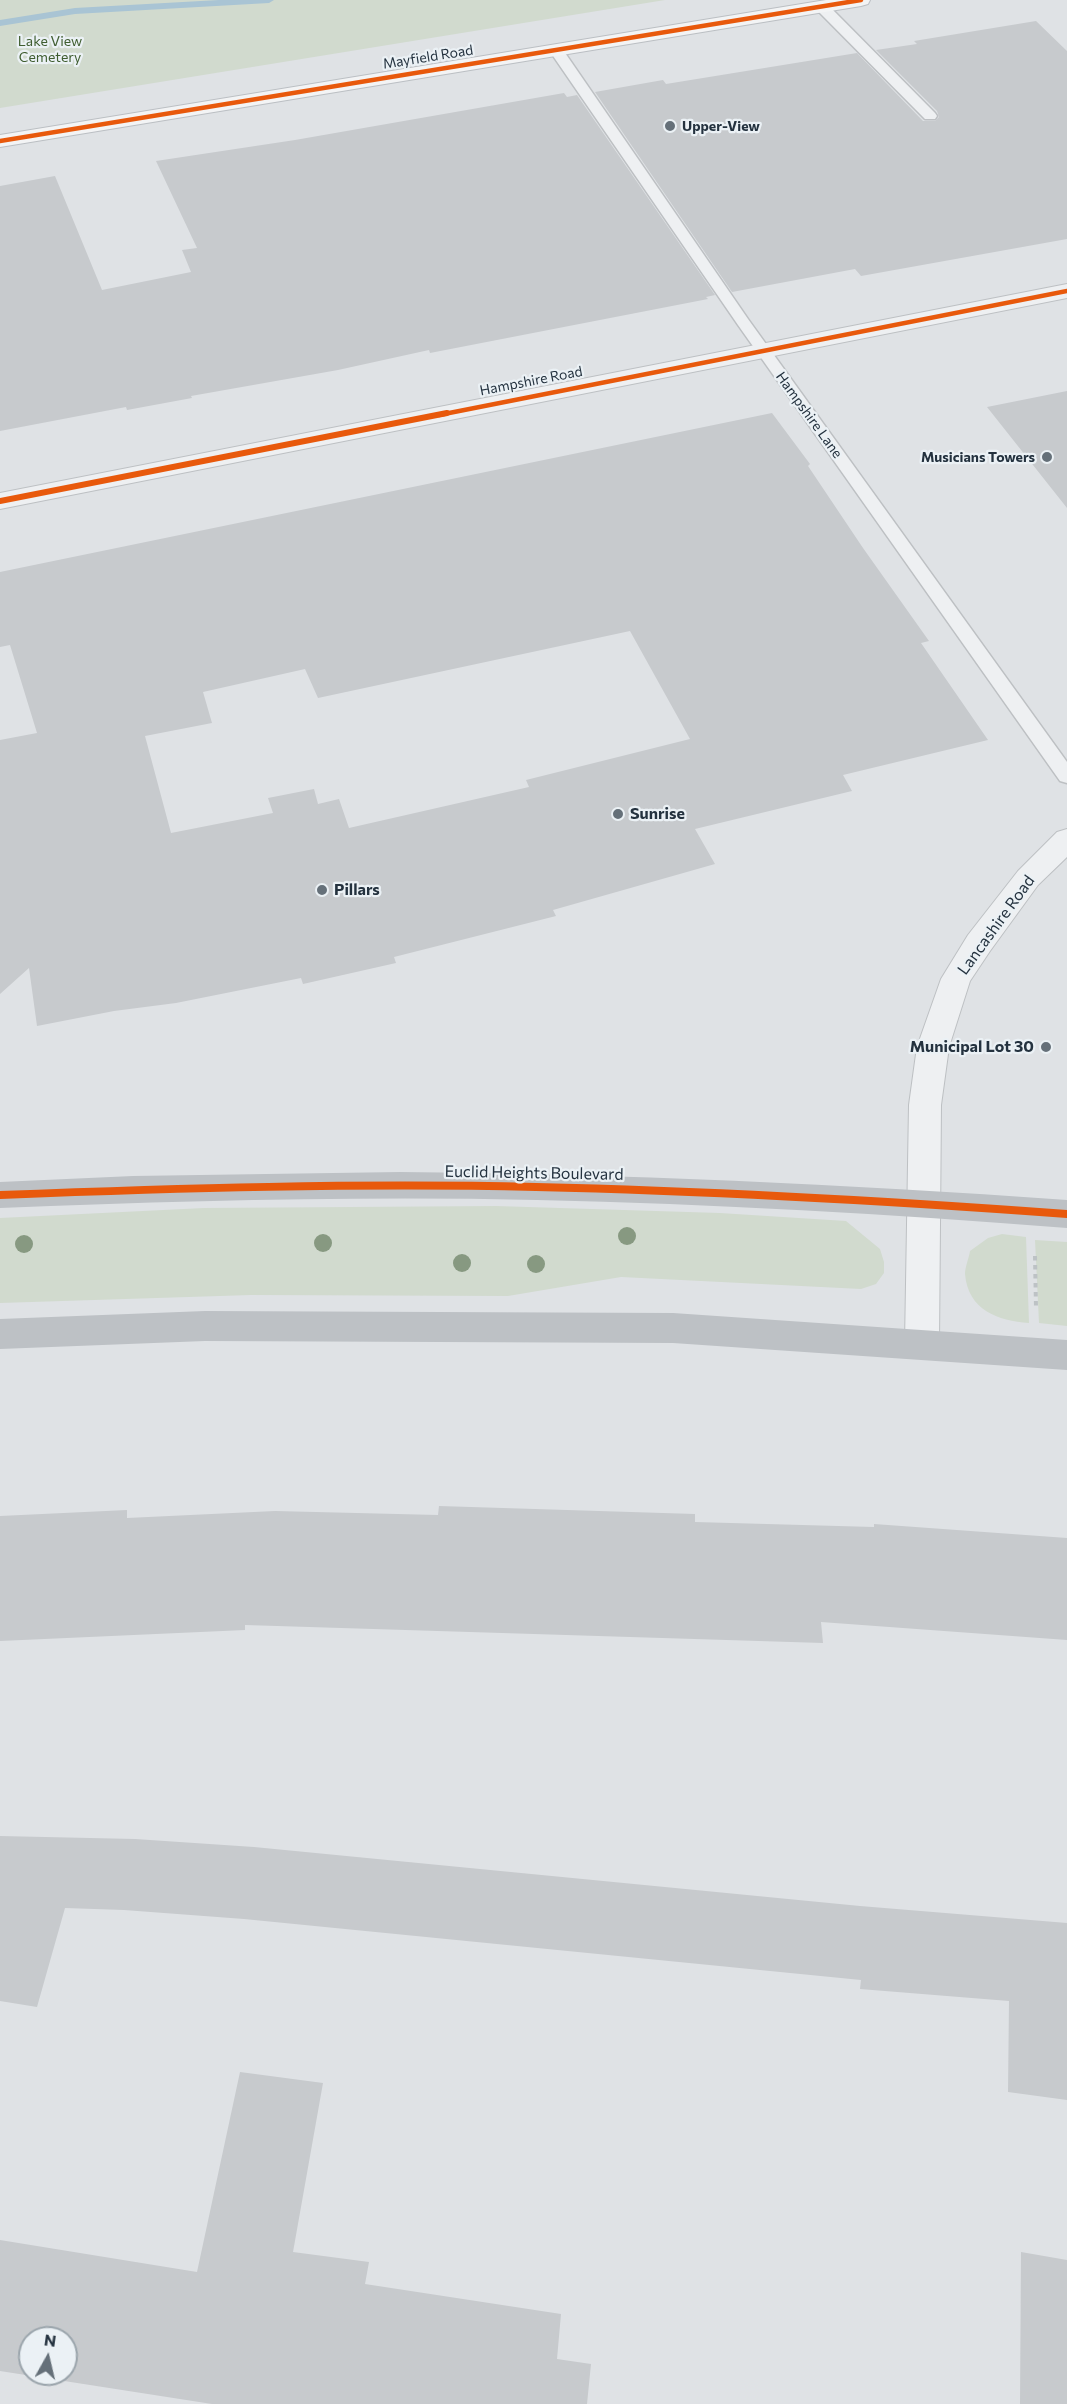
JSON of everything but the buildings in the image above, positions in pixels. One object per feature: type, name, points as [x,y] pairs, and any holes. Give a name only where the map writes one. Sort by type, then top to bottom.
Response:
[{"type":"main road","name":"Mayfield Road","points":[[0,141],[861,0]]},
{"type":"main road","name":"Euclid Heights Boulevard","points":[[0,1195],[156,1187],[451,1184],[770,1194],[923,1202],[1067,1214]]},
{"type":"main road","points":[[0,1334],[205,1326],[673,1328],[922,1343],[1067,1355]]},
{"type":"street","name":"Hampshire Road","points":[[0,501],[762,349],[1067,291]]},
{"type":"street","name":"Lancashire Road","points":[[922,1343],[924,1106],[933,1047],[957,979],[979,943],[1028,878],[1067,839]]},
{"type":"lane","points":[[822,6],[930,116]]},
{"type":"lane","name":"Hampshire Lane","points":[[556,50],[762,349],[1067,776]]},
{"type":"path","points":[[1035,1251],[1036,1314]]},
{"type":"green space","name":"Lake View Cemetery","points":[[0,0],[665,0],[0,108]]},
{"type":"green space","points":[[496,1206],[720,1213],[846,1221],[880,1249],[884,1262],[884,1273],[876,1284],[861,1289],[621,1277],[508,1296],[251,1295],[0,1303],[0,1218],[204,1208]]},
{"type":"green space","points":[[1002,1234],[1026,1237],[1029,1323],[1006,1320],[986,1311],[978,1305],[967,1286],[965,1271],[970,1251],[988,1238]]},
{"type":"green space","points":[[1035,1240],[1067,1242],[1067,1326],[1039,1323]]},
{"type":"waterway","points":[[0,23],[75,11],[269,0]]},
{"type":"cycle path","points":[[0,141],[861,0]]},
{"type":"cycle path","points":[[0,501],[1067,291]]},
{"type":"cycle path","points":[[0,1195],[267,1186],[534,1186],[801,1196],[1067,1214]]},
{"type":"place","name":"Upper-View","points":[[670,126]]},
{"type":"place","name":"Musicians Towers","points":[[1047,457]]},
{"type":"place","name":"Sunrise","points":[[618,814]]},
{"type":"place","name":"Pillars","points":[[322,890]]},
{"type":"place","name":"Municipal Lot 30","points":[[1046,1047]]}]
